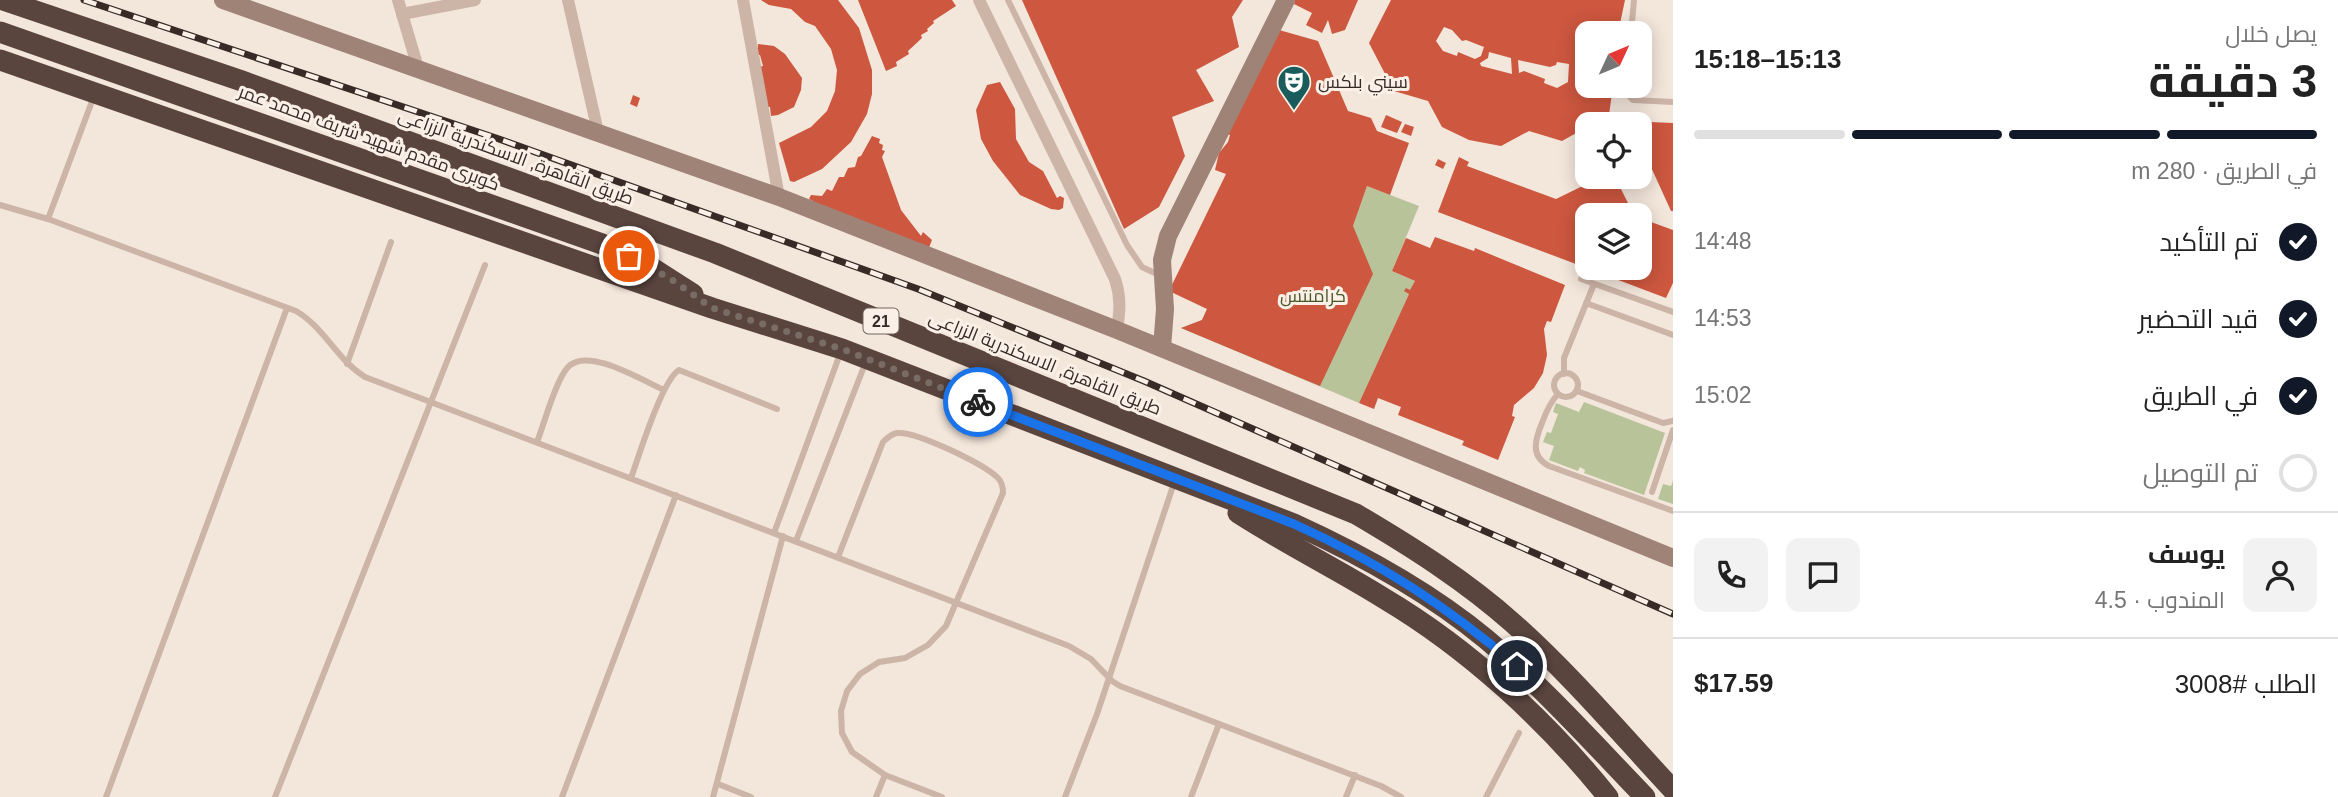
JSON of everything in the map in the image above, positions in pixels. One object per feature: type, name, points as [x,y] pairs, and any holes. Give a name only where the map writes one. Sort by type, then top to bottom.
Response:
[{"type":"highway","name":"طريق القاهرة, الاسكندرية الزراعى","points":[[3,0],[242,81],[715,253],[1356,514],[1415,548],[1512,622],[1569,677],[1673,790]]},
{"type":"highway","name":"كوبرى مقدم شهيد شريف محمد عمر","points":[[0,32],[602,244],[654,269],[712,308]]},
{"type":"highway","name":"21","points":[[0,60],[712,308],[842,349],[1334,542],[1412,586],[1448,610],[1517,666],[1645,797]]},
{"type":"highway","points":[[1201,488],[1283,541],[1396,606],[1448,643],[1507,692],[1560,743],[1608,797]]},
{"type":"street","points":[[223,0],[779,197],[1117,330],[1673,558]]},
{"type":"street","points":[[398,0],[418,68]]},
{"type":"street","points":[[402,14],[475,0]]},
{"type":"street","points":[[568,0],[597,132]]},
{"type":"street","points":[[743,0],[779,197]]},
{"type":"street","points":[[979,0],[1115,279],[1120,292],[1117,330]]},
{"type":"street","points":[[1158,347],[1165,309],[1158,275],[1168,236],[1272,12],[1286,0]]},
{"type":"lane","points":[[1008,0],[1127,244],[1138,263],[1158,275]]},
{"type":"lane","points":[[1632,21],[1634,0]]},
{"type":"lane","points":[[48,219],[94,94]]},
{"type":"lane","points":[[1631,98],[1673,102]]},
{"type":"lane","points":[[0,205],[48,219],[287,308],[312,322],[347,364],[365,377],[1069,646],[1091,659],[1120,687],[1355,775],[1401,797]]},
{"type":"lane","points":[[347,364],[391,242]]},
{"type":"lane","points":[[275,797],[485,265]]},
{"type":"lane","points":[[1584,280],[1673,312]]},
{"type":"lane","points":[[1558,394],[1555,382],[1564,373],[1564,358],[1594,284]]},
{"type":"lane","points":[[1586,303],[1673,335]]},
{"type":"lane","points":[[106,797],[287,308]]},
{"type":"lane","points":[[774,533],[842,349]]},
{"type":"lane","points":[[796,541],[867,359]]},
{"type":"lane","points":[[537,442],[569,365],[598,360],[664,390]]},
{"type":"lane","points":[[631,478],[664,390],[672,374],[679,370],[777,409]]},
{"type":"lane","points":[[1564,373],[1576,378],[1577,391]]},
{"type":"lane","points":[[1558,394],[1566,397],[1577,391],[1663,423],[1673,433],[1652,492]]},
{"type":"lane","points":[[1558,394],[1550,404],[1536,439],[1535,449],[1541,461],[1549,467],[1673,511]]},
{"type":"lane","points":[[1663,423],[1673,421]]},
{"type":"lane","points":[[838,557],[883,442],[891,435],[901,433],[926,441],[974,462],[996,476],[1003,488],[946,626],[928,645],[905,658],[879,662],[860,674],[847,691],[841,711],[842,733],[852,752],[885,775],[942,797]]},
{"type":"lane","points":[[1065,797],[1097,714],[1176,478]]},
{"type":"lane","points":[[562,797],[676,495]]},
{"type":"lane","points":[[713,797],[783,536]]},
{"type":"lane","points":[[1191,797],[1219,724]]},
{"type":"lane","points":[[1486,797],[1519,733]]},
{"type":"lane","points":[[876,797],[885,775]]},
{"type":"lane","points":[[1346,797],[1355,775]]},
{"type":"lane","points":[[718,784],[751,797]]},
{"type":"green space","name":"كرامنتس","points":[[1367,186],[1419,206],[1392,271],[1415,281],[1359,403],[1181,328],[1202,320],[1262,192],[1353,225]]},
{"type":"green space","points":[[1584,402],[1665,433],[1644,495],[1584,473],[1585,470],[1580,467],[1578,471],[1549,460],[1554,446],[1543,442],[1547,432],[1551,433],[1558,414],[1553,412],[1556,403],[1579,412]]},
{"type":"green space","points":[[1673,481],[1673,504],[1658,499],[1663,484],[1671,486]]},
{"type":"building","points":[[761,0],[838,0],[859,28],[872,70],[872,94],[867,114],[851,142],[822,169],[794,182],[790,181],[779,143],[811,127],[827,111],[835,91],[837,70],[831,49],[815,26],[805,22],[791,9],[769,5]]},
{"type":"building","points":[[858,0],[952,0],[956,6],[933,21],[928,31],[921,35],[922,38],[908,51],[909,54],[896,62],[897,66],[886,71]]},
{"type":"building","points":[[1022,0],[1243,0],[1232,17],[1239,47],[1196,70],[1214,101],[1172,117],[1185,156],[1159,207],[1124,229]]},
{"type":"building","points":[[1295,0],[1358,0],[1345,30],[1332,34],[1328,20],[1322,33],[1306,25],[1312,13],[1294,4]]},
{"type":"building","points":[[1391,0],[1625,0],[1621,21],[1575,21],[1575,98],[1611,98],[1609,112],[1575,112],[1575,134],[1562,141],[1529,131],[1501,146],[1469,140],[1442,127],[1428,101],[1394,91],[1369,43]],"holes":[[[1444,27],[1452,30],[1462,41],[1484,47],[1481,56],[1475,59],[1458,52],[1457,56],[1443,51],[1436,41]],[[1489,52],[1511,58],[1512,74],[1481,66],[1480,63],[1488,58]],[[1518,60],[1550,67],[1557,62],[1569,64],[1568,82],[1557,88],[1544,83],[1545,79],[1524,71],[1519,73]]]},
{"type":"building","points":[[1279,30],[1318,41],[1348,111],[1371,118],[1377,131],[1409,143],[1390,195],[1367,186],[1353,226],[1373,274],[1320,386],[1181,328],[1202,320],[1207,309],[1169,291],[1226,174],[1215,170],[1219,153],[1228,142],[1230,135],[1227,134]]},
{"type":"building","points":[[758,44],[774,46],[785,54],[802,78],[801,90],[794,107],[778,115],[771,116],[770,107],[764,107],[759,67],[763,66],[756,50]]},
{"type":"building","points":[[1000,82],[1015,109],[1016,139],[1029,162],[1043,171],[1057,198],[1064,198],[1063,208],[1059,210],[1020,195],[993,161],[981,139],[976,110],[987,85]]},
{"type":"building","points":[[633,95],[640,98],[637,107],[630,104]]},
{"type":"building","points":[[1386,115],[1402,122],[1397,133],[1381,127]]},
{"type":"building","points":[[1652,122],[1673,123],[1671,211],[1652,169]]},
{"type":"building","points":[[1405,124],[1414,127],[1411,136],[1401,132]]},
{"type":"building","points":[[872,136],[880,139],[879,143],[883,145],[882,150],[885,151],[882,157],[901,210],[921,236],[923,232],[932,240],[928,250],[813,203],[809,199],[811,195],[822,196],[827,189],[832,191],[839,177],[844,177],[848,168],[855,167],[858,157]]},
{"type":"building","points":[[1459,157],[1469,162],[1467,166],[1556,199],[1576,189],[1621,189],[1628,203],[1575,203],[1575,264],[1438,212]]},
{"type":"building","points":[[1438,159],[1446,163],[1443,169],[1435,165]]},
{"type":"building","points":[[1652,222],[1673,230],[1673,283],[1666,298],[1618,280],[1652,280]]},
{"type":"building","points":[[1435,237],[1474,251],[1475,248],[1565,285],[1551,322],[1547,321],[1544,329],[1547,355],[1543,373],[1534,388],[1514,405],[1512,416],[1515,417],[1498,460],[1462,445],[1464,441],[1398,415],[1401,407],[1378,398],[1374,409],[1359,403],[1409,294],[1404,291],[1406,288],[1410,290],[1415,281],[1392,271],[1406,238],[1430,248]]},
{"type":"railway","points":[[84,0],[499,139],[918,289],[1144,381],[1673,614]]},
{"type":"way so far","points":[[629,256],[674,281],[712,308],[842,349],[978,402]]},
{"type":"place","name":"سيني بلكس","points":[[1294,112]]},
{"type":"route","points":[[978,402],[1294,524],[1334,542],[1374,563],[1448,610],[1517,666]]}]
